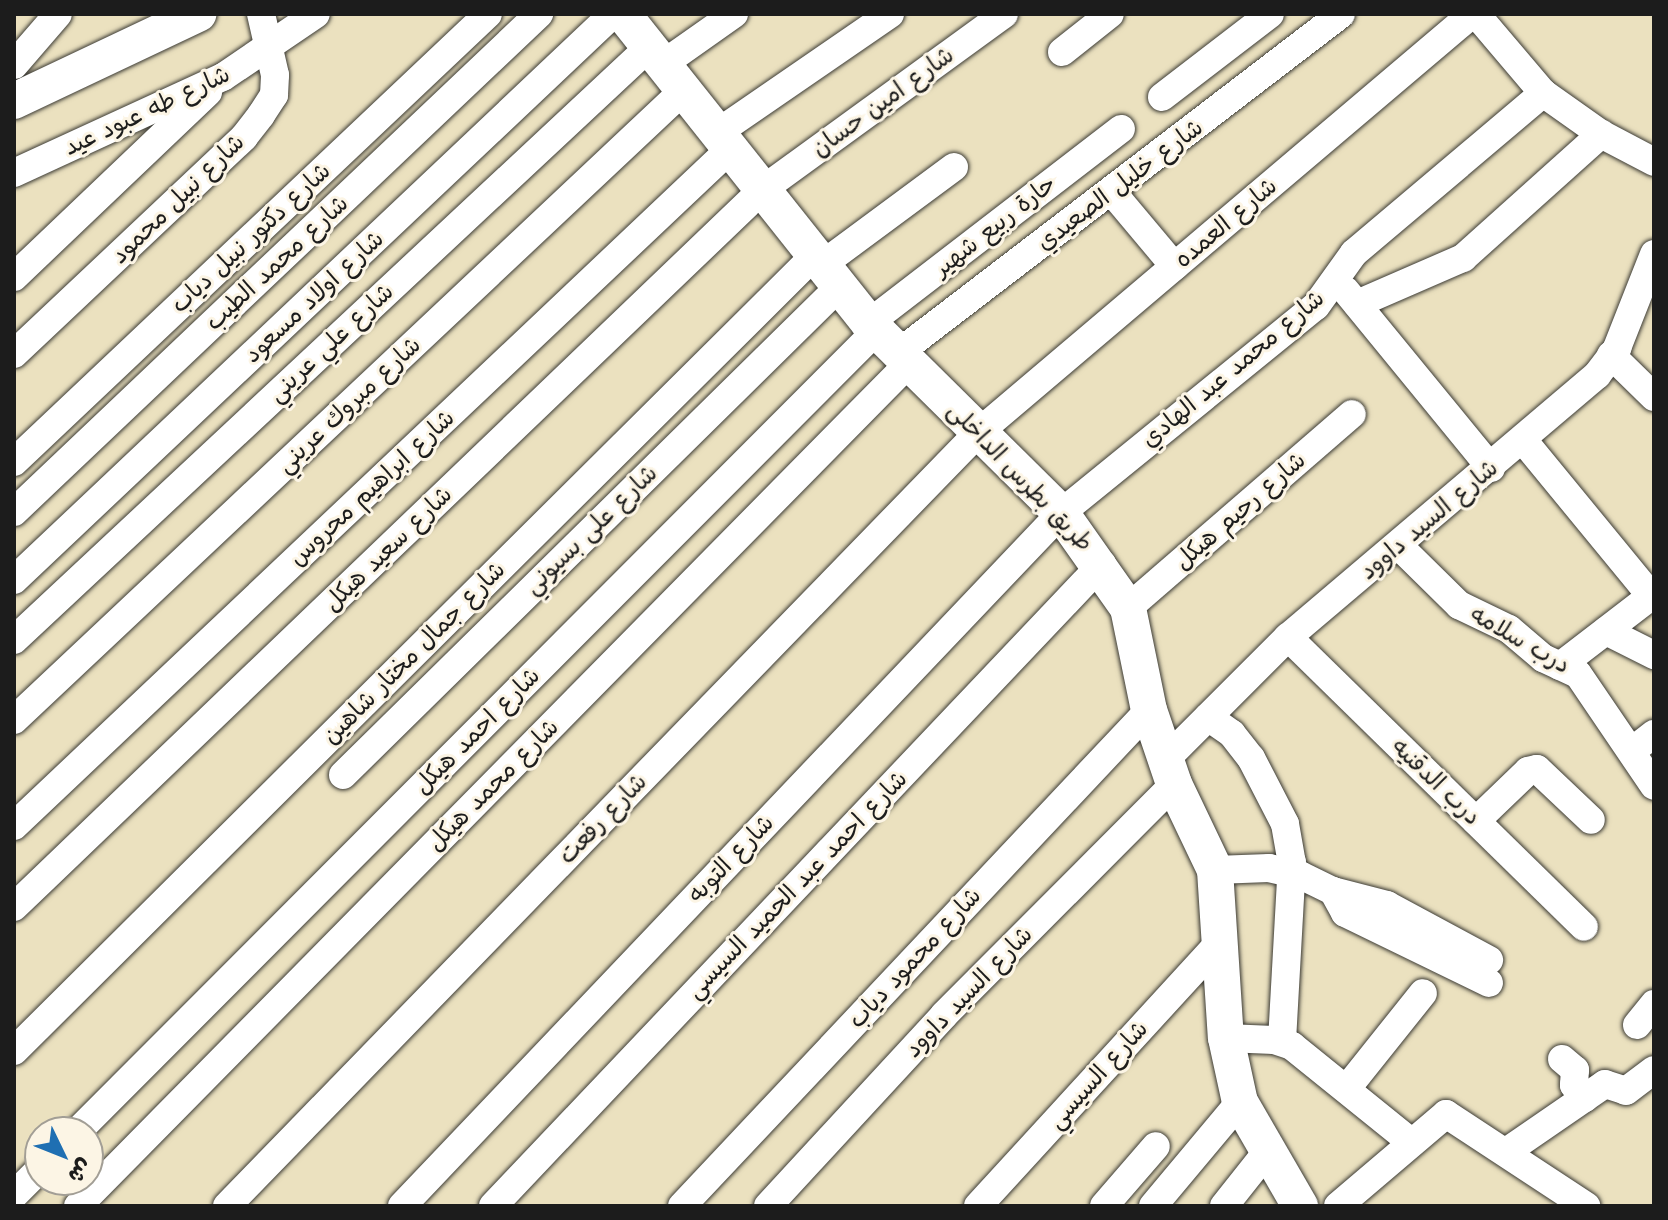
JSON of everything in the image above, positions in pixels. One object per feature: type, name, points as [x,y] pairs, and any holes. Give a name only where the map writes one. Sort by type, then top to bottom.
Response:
[{"type":"street","points":[[14,65],[58,14]]},
{"type":"street","points":[[14,101],[198,14]]},
{"type":"street","name":"شارع نبيل محمود","points":[[14,354],[244,137],[274,95],[271,44],[261,14]]},
{"type":"street","name":"شارع طه عبود عيد","points":[[14,173],[223,77],[316,14]]},
{"type":"street","name":"شارع دكتور نبيل دياب","points":[[14,462],[488,14]]},
{"type":"street","name":"شارع محمد الطيب","points":[[14,512],[539,14]]},
{"type":"street","name":"شارع اولاد مسعود","points":[[14,580],[613,14]]},
{"type":"street","name":"طريق بطرس الداخلى","points":[[623,14],[723,142],[888,343],[1061,513],[1102,564],[1128,608],[1149,710],[1170,771],[1215,870],[1226,1038],[1240,1102],[1294,1203]]},
{"type":"street","points":[[665,67],[734,14]]},
{"type":"street","name":"شارع ابراهيم محروس","points":[[14,826],[723,142],[890,14]]},
{"type":"street","name":"شارع امين حسان","points":[[762,190],[1004,14]]},
{"type":"street","points":[[1062,52],[1110,14]]},
{"type":"street","points":[[1162,97],[1270,14]]},
{"type":"street","name":"شارع خليل الصعيدي","points":[[888,343],[1112,192],[1341,14]]},
{"type":"street","points":[[1474,14],[1543,93],[1601,134],[1654,162]]},
{"type":"street","name":"شارع العمده","points":[[979,432],[1474,14]]},
{"type":"street","name":"شارع علي عريني","points":[[14,640],[665,67]]},
{"type":"street","name":"شارع مبروك عريني","points":[[14,720],[665,67]]},
{"type":"street","points":[[14,277],[223,77]]},
{"type":"street","name":"شارع محمد عبد الهادي","points":[[1061,513],[1316,306],[1354,253],[1543,93]]},
{"type":"street","name":"حارة ربيع شهير","points":[[888,343],[1121,129]]},
{"type":"street","points":[[1357,304],[1463,258],[1601,134]]},
{"type":"street","points":[[826,269],[954,167]]},
{"type":"street","name":"شارع سعيد هيكل","points":[[14,907],[762,190]]},
{"type":"street","points":[[1112,192],[1174,266]]},
{"type":"street","name":"شارع السيد داوود","points":[[768,1206],[1170,771],[1208,717],[1288,637],[1400,547],[1597,375],[1611,355],[1654,254]]},
{"type":"street","name":"شارع جمال مختار شاهين","points":[[14,1051],[403,665],[826,269]]},
{"type":"street","name":"شارع على بسيوني","points":[[343,775],[427,691],[826,269]]},
{"type":"street","points":[[1335,279],[1491,468]]},
{"type":"street","name":"شارع احمد هيكل","points":[[93,1116],[888,343]]},
{"type":"street","name":"شارع محمد هيكل","points":[[78,1206],[888,343]]},
{"type":"street","points":[[1611,355],[1654,397]]},
{"type":"street","name":"شارع رحيم هيكل","points":[[1128,608],[1352,414]]},
{"type":"street","name":"شارع رفعت","points":[[227,1206],[979,432]]},
{"type":"street","points":[[1523,440],[1653,595],[1560,666]]},
{"type":"street","name":"شارع التوبه","points":[[402,1206],[1061,513]]},
{"type":"street","name":"درب سلامه","points":[[1400,547],[1459,605],[1509,629],[1585,681],[1643,743],[1654,786]]},
{"type":"street","name":"شارع احمد عبد الحميد السيسي","points":[[493,1206],[1102,564]]},
{"type":"street","points":[[1606,631],[1654,655]]},
{"type":"street","name":"درب الدقنيه","points":[[1288,637],[1584,927]]},
{"type":"street","points":[[403,665],[427,691]]},
{"type":"street","name":"شارع محمود دياب","points":[[682,1206],[1149,710]]},
{"type":"street","points":[[1208,717],[1232,734],[1270,789],[1285,824],[1292,873],[1282,1042]]},
{"type":"street","points":[[1476,821],[1532,769],[1546,772],[1591,820]]},
{"type":"street","points":[[1215,870],[1269,868],[1292,873],[1333,891],[1345,913],[1489,971]]},
{"type":"street","name":"شارع السيسي","points":[[978,1206],[1218,944]]},
{"type":"street","points":[[1348,1087],[1423,993]]},
{"type":"street","points":[[1226,1038],[1282,1042],[1348,1087],[1411,1142]]},
{"type":"street","points":[[1562,1059],[1575,1070],[1574,1085],[1595,1091],[1626,1091],[1654,1070]]},
{"type":"street","points":[[1506,1152],[1595,1091]]},
{"type":"street","points":[[1153,1206],[1240,1102]]},
{"type":"street","points":[[1338,1206],[1446,1114],[1586,1206]]},
{"type":"street","points":[[1104,1206],[1156,1146]]},
{"type":"street","points":[[1224,1206],[1266,1153]]}]
